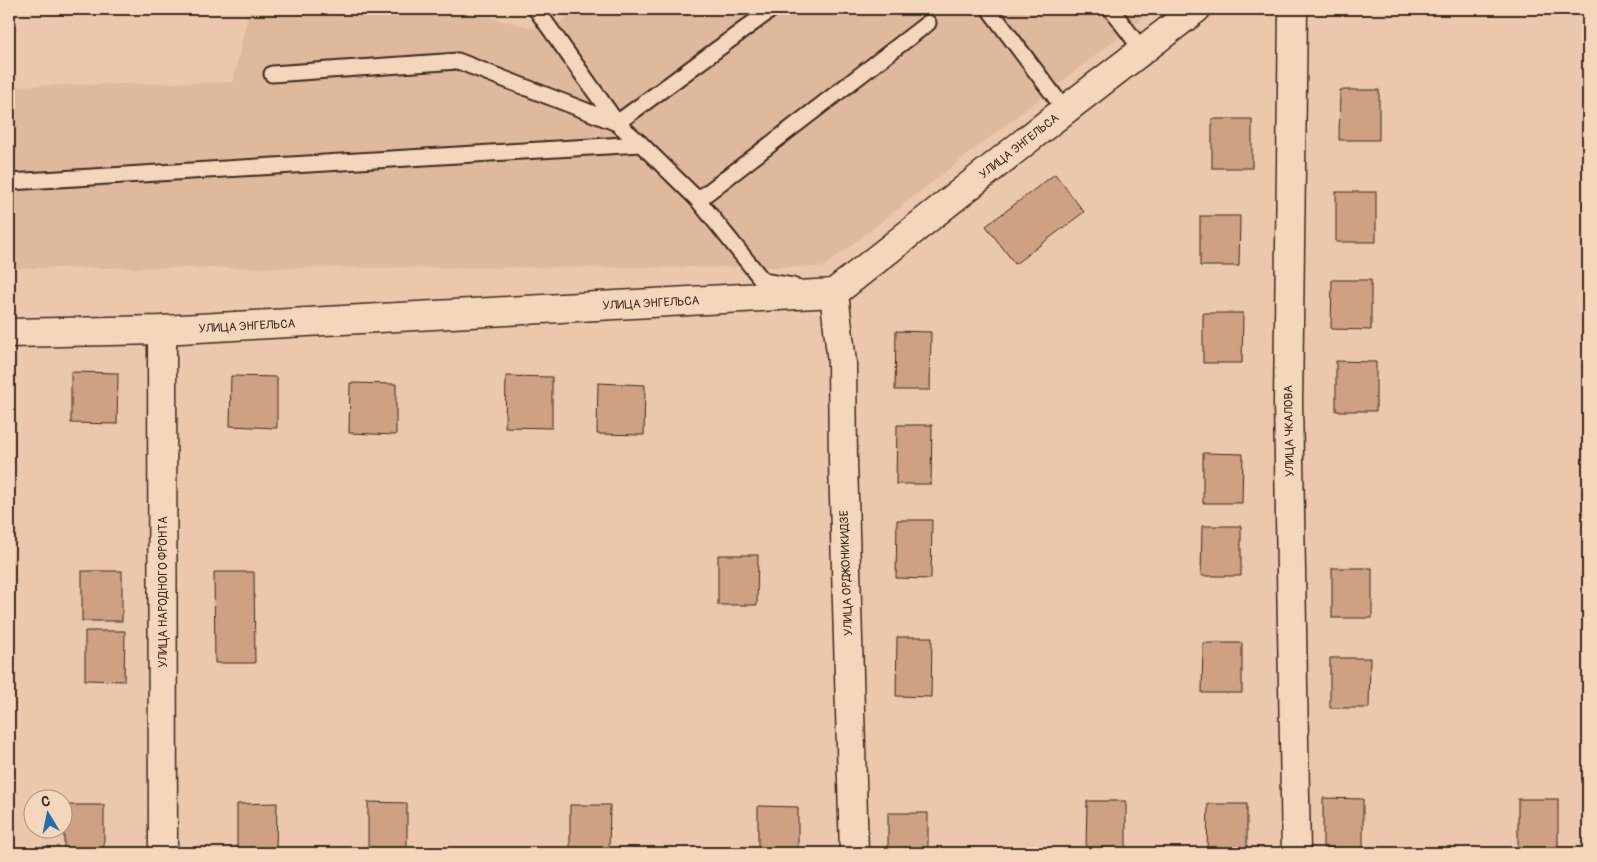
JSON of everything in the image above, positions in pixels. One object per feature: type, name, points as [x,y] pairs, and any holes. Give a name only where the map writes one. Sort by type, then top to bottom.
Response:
[{"type":"street","name":"УЛИЦА ЭНГЕЛЬСА","points":[[9,333],[162,330],[834,293],[1196,9]]},
{"type":"street","name":"УЛИЦА ЧКАЛОВА","points":[[1292,9],[1288,403],[1296,853]]},
{"type":"street","name":"УЛИЦА ОРДЖОНИКИДЗЕ","points":[[834,293],[842,363],[854,853]]},
{"type":"street","name":"УЛИЦА НАРОДНОГО ФРОНТА","points":[[162,330],[164,853]]},
{"type":"lane","points":[[536,9],[617,123],[698,200],[763,281],[834,293]]},
{"type":"lane","points":[[617,123],[772,9]]},
{"type":"lane","points":[[989,9],[1065,110]]},
{"type":"lane","points":[[1111,9],[1142,50]]},
{"type":"lane","points":[[698,200],[928,23]]},
{"type":"lane","points":[[272,74],[458,60],[617,123]]},
{"type":"lane","points":[[9,182],[641,144]]},
{"type":"shaded area","points":[[291,9],[452,9],[547,31],[578,9],[1155,9],[823,267],[9,268],[9,86],[233,82],[248,13]]},
{"type":"building","points":[[1340,90],[1379,90],[1379,140],[1339,140]]},
{"type":"building","points":[[1212,119],[1252,119],[1252,168],[1212,168]]},
{"type":"building","points":[[1055,174],[1084,212],[1015,264],[986,226]]},
{"type":"building","points":[[1336,192],[1376,192],[1376,242],[1336,242]]},
{"type":"building","points":[[1200,216],[1240,216],[1239,266],[1200,266]]},
{"type":"building","points":[[1332,280],[1371,280],[1371,330],[1331,329]]},
{"type":"building","points":[[1203,313],[1243,313],[1242,363],[1203,363]]},
{"type":"building","points":[[896,331],[931,332],[930,390],[895,390]]},
{"type":"building","points":[[1336,361],[1376,362],[1376,411],[1336,411]]},
{"type":"building","points":[[71,372],[118,373],[117,424],[71,423]]},
{"type":"building","points":[[231,376],[277,377],[277,428],[230,426]]},
{"type":"building","points":[[506,376],[552,377],[552,428],[505,427]]},
{"type":"building","points":[[350,383],[396,384],[396,435],[349,433]]},
{"type":"building","points":[[598,383],[645,385],[644,435],[597,434]]},
{"type":"building","points":[[897,425],[932,425],[931,484],[896,484]]},
{"type":"building","points":[[1203,453],[1243,454],[1242,503],[1203,503]]},
{"type":"building","points":[[897,520],[932,520],[931,579],[896,578]]},
{"type":"building","points":[[1202,526],[1241,526],[1241,576],[1201,576]]},
{"type":"building","points":[[718,555],[758,555],[757,605],[718,605]]},
{"type":"building","points":[[1332,568],[1372,568],[1372,618],[1332,618]]},
{"type":"building","points":[[82,571],[122,571],[122,621],[82,621]]},
{"type":"building","points":[[214,572],[254,572],[255,663],[215,663]]},
{"type":"building","points":[[85,631],[125,631],[124,681],[85,680]]},
{"type":"building","points":[[897,637],[932,637],[931,697],[896,696]]},
{"type":"building","points":[[1203,643],[1242,643],[1242,693],[1202,693]]},
{"type":"building","points":[[1330,658],[1370,658],[1369,708],[1330,708]]},
{"type":"building","points":[[1323,798],[1363,799],[1363,848],[1323,848]]},
{"type":"building","points":[[1518,799],[1558,799],[1558,848],[1518,848]]},
{"type":"building","points":[[1087,801],[1126,801],[1126,851],[1086,850]]},
{"type":"building","points":[[368,802],[407,803],[407,852],[368,852]]},
{"type":"building","points":[[277,803],[276,853],[237,853],[237,804]]},
{"type":"building","points":[[1208,804],[1247,804],[1247,853],[1207,853]]},
{"type":"building","points":[[72,805],[104,805],[104,853],[64,853],[64,840],[72,840]]},
{"type":"building","points":[[570,805],[610,805],[609,853],[570,853]]},
{"type":"building","points":[[758,806],[798,807],[798,853],[758,853]]},
{"type":"building","points":[[888,813],[928,813],[928,853],[888,853]]}]
